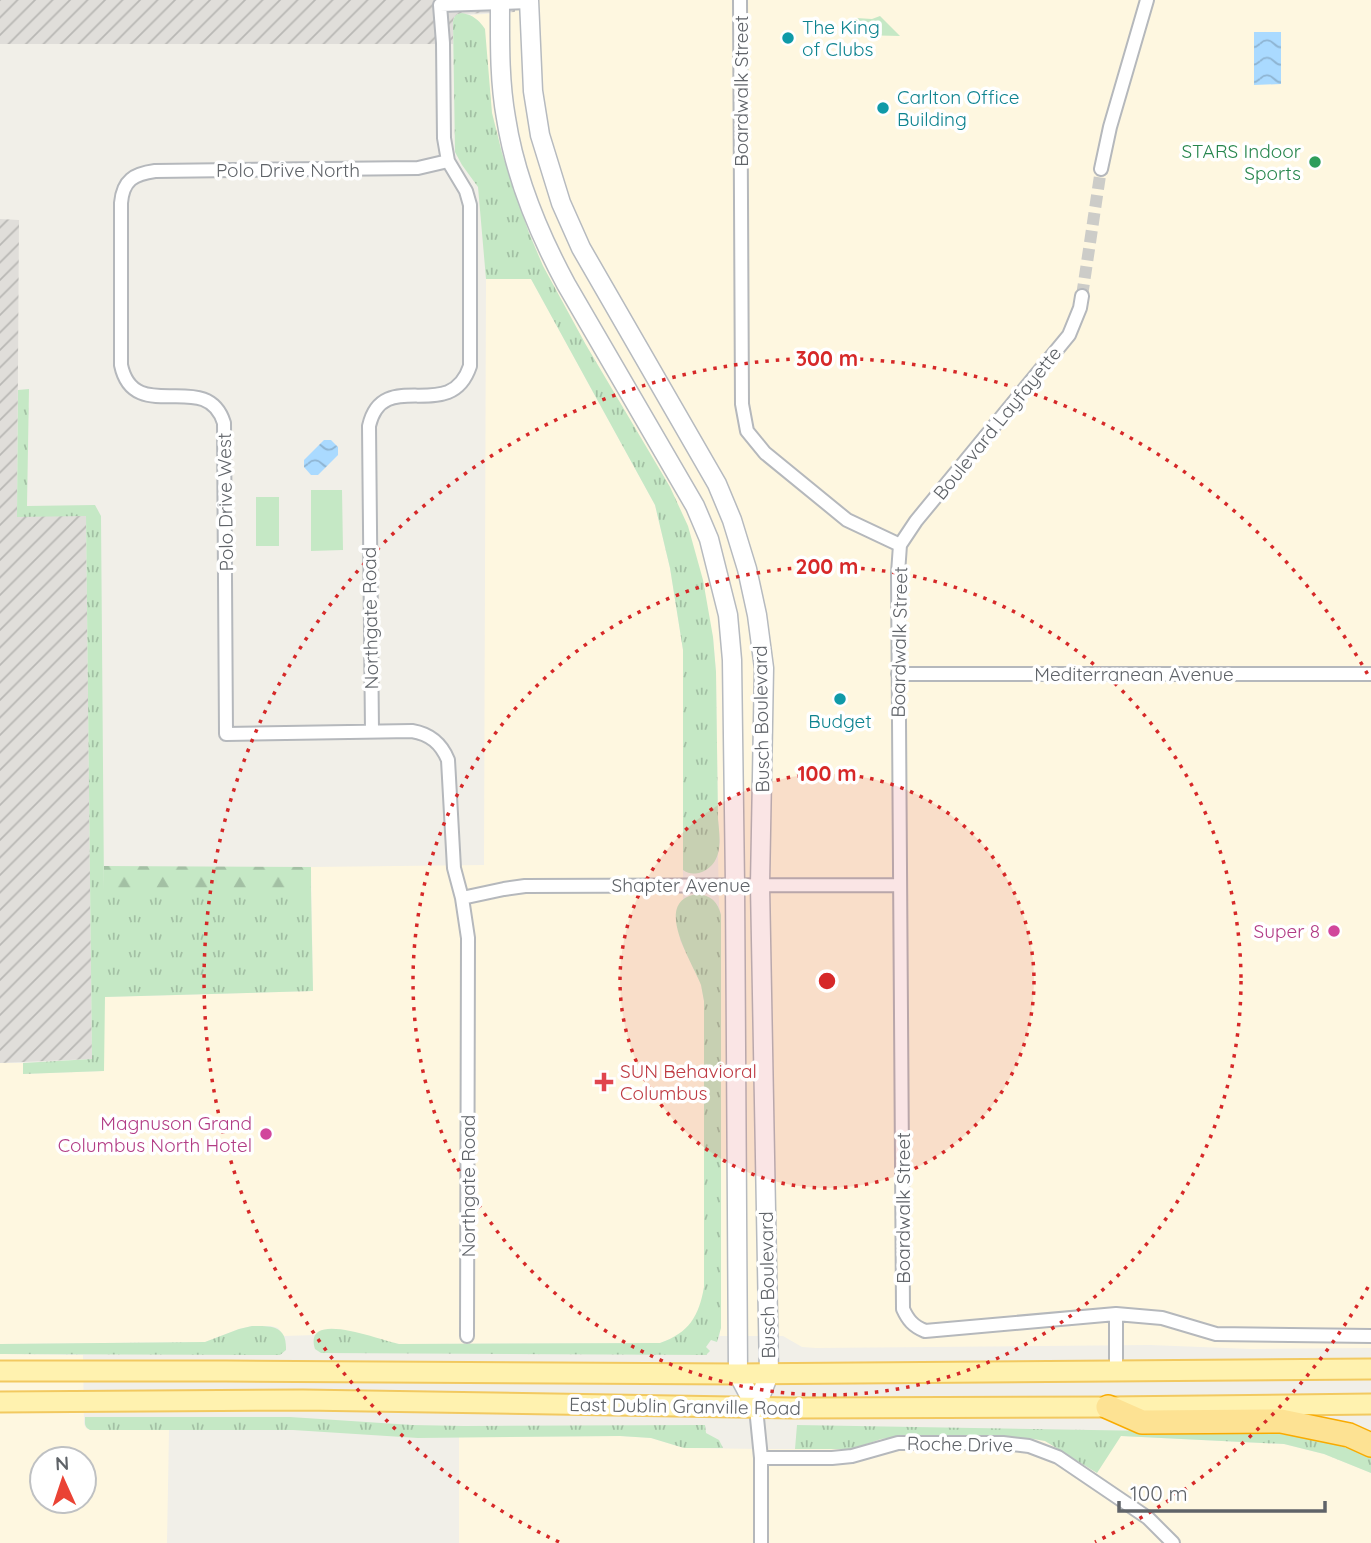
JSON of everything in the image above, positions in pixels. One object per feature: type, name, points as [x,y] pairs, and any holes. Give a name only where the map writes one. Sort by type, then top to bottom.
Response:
[{"type":"highway","points":[[1108,1407],[1142,1422],[1281,1421],[1349,1435],[1371,1445]]},
{"type":"main road","name":"Busch Boulevard","points":[[499,1],[500,67],[506,118],[515,160],[531,209],[546,247],[566,284],[695,506],[709,539],[728,615],[732,660],[735,885],[738,1374],[756,1408]]},
{"type":"main road","name":"Busch Boulevard","points":[[529,1],[533,91],[540,135],[561,202],[580,248],[717,484],[732,520],[747,569],[757,615],[764,668],[761,886],[769,1374],[756,1408]]},
{"type":"main road","name":"East Dublin Granville Road","points":[[0,1371],[769,1374],[1371,1369]]},
{"type":"main road","name":"East Dublin Granville Road","points":[[0,1402],[303,1400],[756,1408],[1371,1404]]},
{"type":"street","name":"Boardwalk Street","points":[[740,0],[742,404],[747,431],[765,453],[847,520],[900,545],[898,674],[903,1309],[908,1320],[925,1331],[1116,1314]]},
{"type":"street","points":[[1101,169],[1110,127],[1147,0]]},
{"type":"street","name":"Northgate Road","points":[[467,1336],[468,938],[454,868],[449,770],[444,751],[438,742],[420,733],[372,731],[369,426],[371,416],[387,398],[443,394],[464,381],[470,366],[470,205],[466,191],[448,160],[444,138],[440,5],[529,1]]},
{"type":"street","name":"Polo Drive North","points":[[130,179],[155,171],[418,168],[448,160]]},
{"type":"street","name":"Polo Drive West","points":[[130,179],[122,190],[121,203],[123,373],[131,386],[143,394],[199,397],[206,400],[218,410],[223,423],[226,734],[372,731]]},
{"type":"street","name":"Boulevard Layfayette","points":[[900,545],[916,521],[1069,335],[1080,309],[1082,296]]},
{"type":"street","name":"Mediterranean Avenue","points":[[898,674],[1371,674]]},
{"type":"street","name":"Shapter Avenue","points":[[462,898],[526,886],[900,885]]},
{"type":"street","points":[[1116,1371],[1116,1314],[1162,1318],[1216,1334],[1371,1336]]},
{"type":"street","points":[[756,1408],[761,1458],[761,1543]]},
{"type":"street","name":"Roche Drive","points":[[761,1458],[852,1456],[898,1443],[1003,1443],[1029,1446],[1058,1457],[1148,1518],[1173,1543]]},
{"type":"shaded area","points":[[0,0],[515,0],[515,12],[458,14],[453,22],[453,44],[0,44]]},
{"type":"shaded area","points":[[515,0],[1371,0],[1371,1348],[1251,1349],[1150,1345],[816,1348],[802,1347],[783,1336],[720,1336],[721,915],[713,637],[670,487],[543,266],[516,200],[492,113],[480,22],[470,15],[514,12]]},
{"type":"shaded area","points":[[0,219],[19,220],[17,516],[86,515],[92,1059],[0,1063]]},
{"type":"shaded area","points":[[486,279],[531,279],[655,505],[670,568],[683,650],[683,900],[677,910],[680,940],[701,984],[704,1001],[704,1287],[696,1317],[686,1330],[660,1343],[399,1344],[322,1330],[316,1335],[284,1336],[278,1328],[252,1326],[205,1342],[0,1344],[0,1063],[23,1063],[23,1074],[103,1071],[104,997],[313,991],[311,867],[484,865]]},
{"type":"shaded area","points":[[0,1354],[83,1355],[86,1428],[169,1430],[167,1543],[0,1543]]},
{"type":"shaded area","points":[[1120,1436],[1284,1444],[1324,1454],[1371,1473],[1371,1543],[459,1543],[459,1437],[651,1438],[684,1448],[761,1449],[852,1449],[896,1437],[1028,1438],[1045,1441],[1097,1473]]},
{"type":"green space","points":[[458,14],[475,18],[485,29],[492,113],[502,153],[543,266],[670,487],[688,526],[703,580],[716,672],[719,850],[713,864],[699,873],[683,870],[683,650],[670,568],[655,505],[531,279],[486,279],[478,187],[455,152],[453,22]]},
{"type":"green space","points":[[880,16],[900,36],[858,35],[856,18],[872,19]]},
{"type":"green space","points":[[29,389],[27,506],[95,505],[101,516],[104,889],[311,890],[313,991],[105,997],[104,1071],[23,1074],[23,1063],[92,1059],[86,516],[17,517],[18,390]]},
{"type":"green space","points":[[311,490],[342,490],[343,550],[311,551]]},
{"type":"green space","points":[[256,497],[279,497],[279,546],[256,546]]},
{"type":"green space","points":[[104,866],[311,867],[311,890],[104,890]]},
{"type":"green space","points":[[697,894],[713,900],[721,915],[721,1328],[717,1342],[711,1340],[706,1347],[710,1351],[706,1355],[321,1353],[315,1349],[314,1337],[321,1331],[332,1329],[399,1344],[660,1343],[678,1334],[691,1322],[699,1307],[704,1287],[704,1001],[701,985],[684,948],[676,920],[677,908],[684,899]]},
{"type":"green space","points":[[252,1326],[271,1327],[281,1331],[286,1350],[280,1355],[0,1354],[0,1344],[205,1342]]},
{"type":"green space","points":[[85,1417],[290,1417],[464,1426],[705,1425],[706,1433],[719,1440],[723,1448],[684,1448],[651,1438],[620,1436],[418,1438],[293,1430],[90,1430],[86,1426]]},
{"type":"green space","points":[[797,1425],[1274,1433],[1311,1439],[1359,1452],[1371,1457],[1371,1473],[1324,1454],[1284,1444],[1121,1436],[1097,1473],[1045,1441],[1028,1438],[896,1437],[852,1449],[795,1449]]},
{"type":"water","points":[[1254,32],[1281,32],[1281,84],[1254,85]]},
{"type":"water","points":[[324,440],[331,440],[338,447],[338,455],[318,475],[311,475],[304,467],[304,460]]},
{"type":"tunnel","points":[[1082,296],[1101,169]]},
{"type":"place","name":"The King of Clubs","points":[[788,38]]},
{"type":"place","name":"Carlton Office Building","points":[[883,108]]},
{"type":"place","name":"STARS Indoor Sports","points":[[1315,162]]},
{"type":"place","name":"Budget","points":[[840,699]]},
{"type":"place","name":"Super 8","points":[[1334,931]]},
{"type":"place","name":"SUN Behavioral Columbus","points":[[604,1082]]},
{"type":"place","name":"Magnuson Grand Columbus North Hotel","points":[[266,1134]]}]
